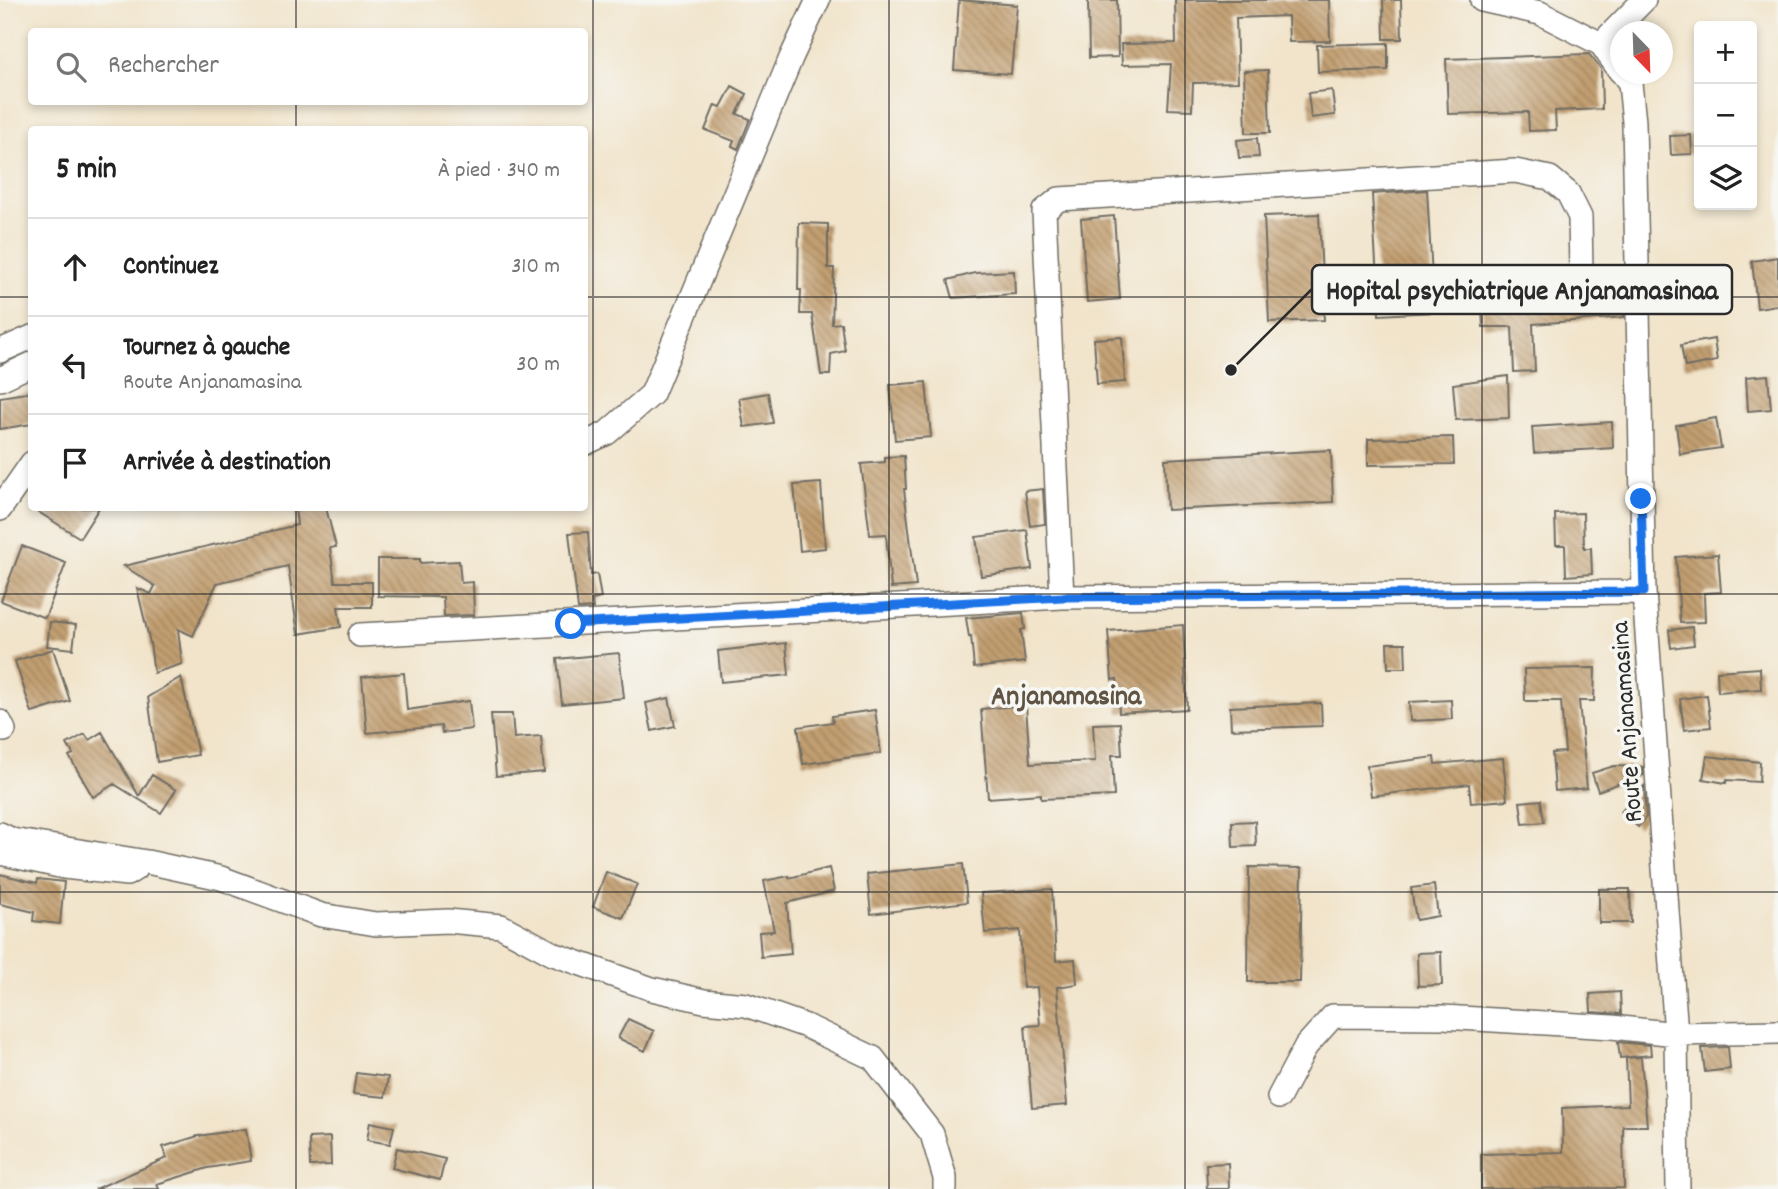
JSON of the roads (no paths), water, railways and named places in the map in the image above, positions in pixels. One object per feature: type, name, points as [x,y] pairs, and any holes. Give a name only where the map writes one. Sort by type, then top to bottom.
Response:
[{"type":"street","points":[[588,442],[607,433],[652,394],[791,58],[818,0]]},
{"type":"street","points":[[1482,0],[1540,13],[1601,44],[1610,57]]},
{"type":"street","points":[[1601,44],[1644,0]]},
{"type":"street","name":"Route Anjanamasina","points":[[1626,84],[1634,122],[1644,592],[1676,1034],[1678,1189]]},
{"type":"street","points":[[1062,597],[1044,211],[1059,198],[1515,171],[1550,178],[1568,193],[1580,217],[1581,272],[1586,281],[1608,287],[1637,284]]},
{"type":"street","points":[[0,351],[28,340]]},
{"type":"street","points":[[0,379],[28,366]]},
{"type":"street","points":[[0,509],[28,469]]},
{"type":"street","points":[[360,635],[1062,597],[1644,592]]},
{"type":"street","points":[[0,834],[12,840],[147,862],[221,878],[321,915],[376,924],[448,921],[501,926],[553,954],[652,989],[704,1001],[746,1005],[806,1026],[873,1058],[932,1133],[945,1178],[945,1189]]},
{"type":"street","points":[[0,853],[64,867],[127,874],[147,862]]},
{"type":"street","points":[[1279,1097],[1306,1046],[1333,1016],[1443,1017],[1612,1027],[1676,1034],[1778,1031]]},
{"type":"place","name":"Hopital psychiatrique Anjanamasinaa","points":[[1231,370]]},
{"type":"district","name":"Anjanamasina","points":[[1066,694]]}]
